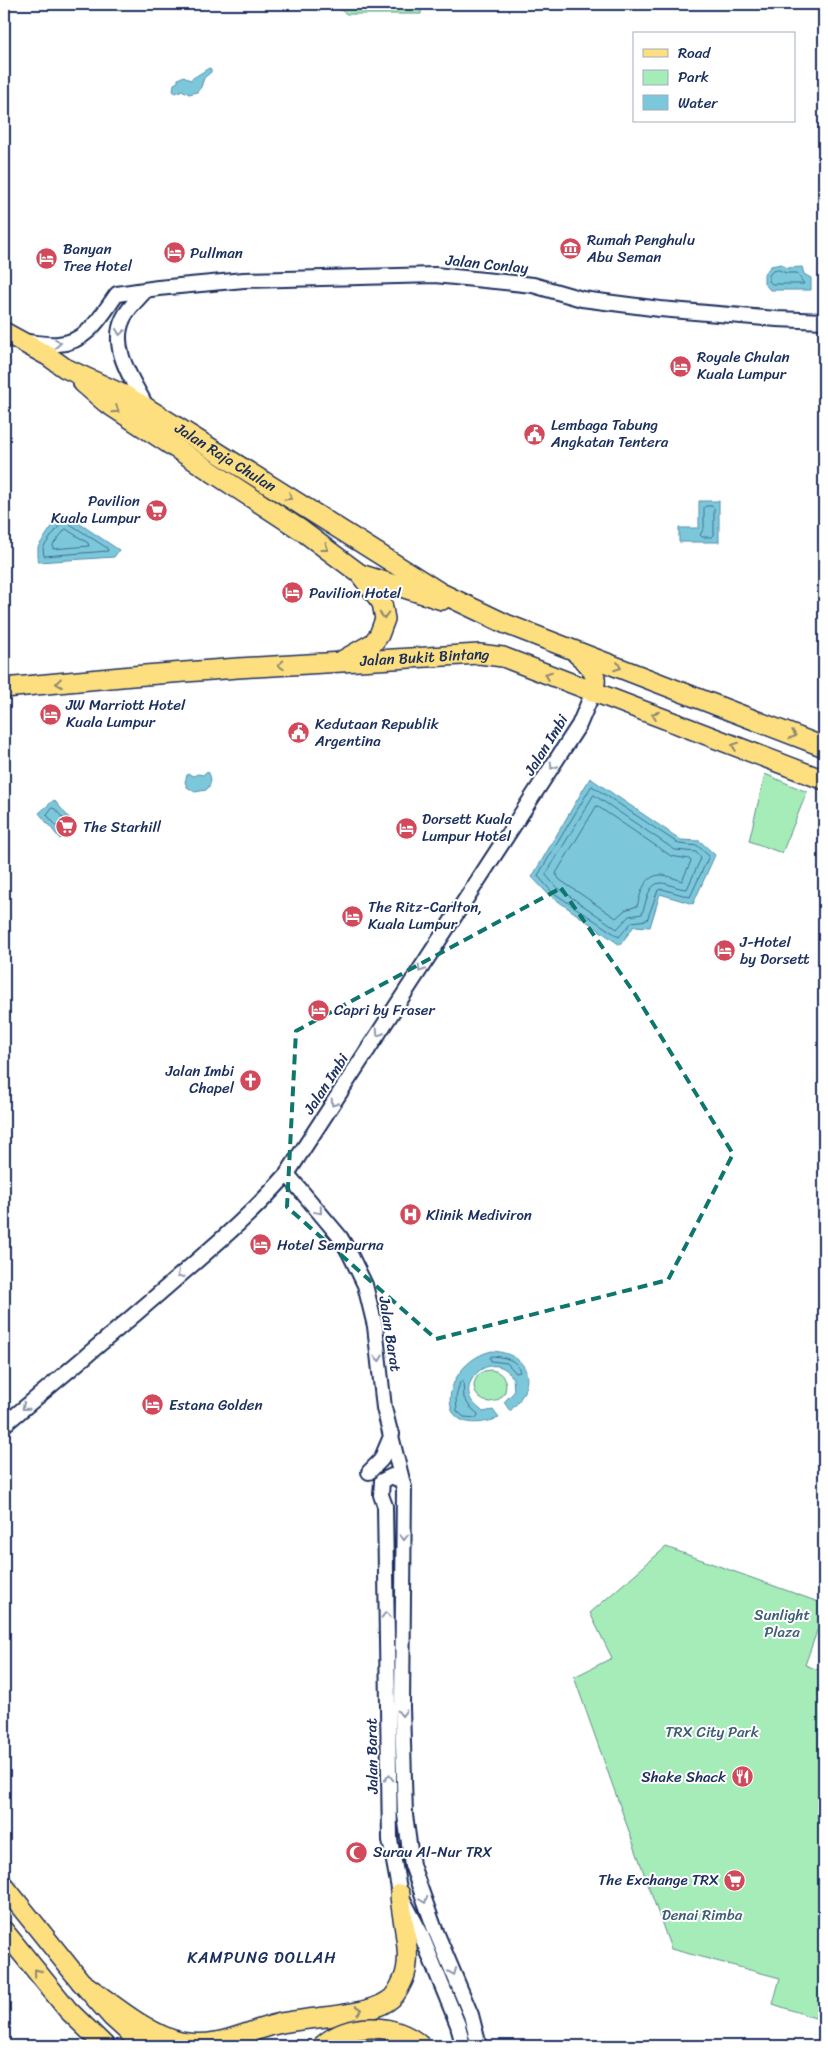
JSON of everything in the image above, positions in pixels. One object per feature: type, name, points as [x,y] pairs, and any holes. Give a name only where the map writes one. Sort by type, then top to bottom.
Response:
[{"type":"main road","name":"Jalan Raja Chulan","points":[[4,332],[65,368],[148,408],[440,593],[475,609]]},
{"type":"main road","points":[[65,368],[105,402],[301,530],[360,574],[382,603],[385,619],[373,643],[337,663]]},
{"type":"main road","points":[[360,574],[416,593],[475,609],[572,650],[824,748]]},
{"type":"main road","points":[[572,650],[594,670],[597,682],[594,692]]},
{"type":"main road","name":"Jalan Bukit Bintang","points":[[4,688],[132,676],[479,654],[503,657],[824,780]]},
{"type":"main road","points":[[4,1886],[81,1982],[112,2017],[144,2046]]},
{"type":"main road","points":[[81,1982],[160,2036],[182,2042],[206,2044],[231,2040],[277,2024],[371,2008],[388,2001],[404,1979],[407,1967],[400,1894]]},
{"type":"main road","points":[[4,1931],[68,2010],[105,2046]]},
{"type":"main road","points":[[277,2024],[318,2024],[340,2028],[360,2035],[378,2046]]},
{"type":"main road","points":[[322,2046],[339,2035],[364,2028],[392,2031],[404,2035],[422,2046]]},
{"type":"street","name":"Jalan Conlay","points":[[23,342],[56,345],[78,339],[90,331],[117,294],[244,280],[436,275],[533,285],[582,299],[660,309],[824,321]]},
{"type":"street","points":[[145,291],[128,311],[120,326],[119,336],[126,368],[148,408]]},
{"type":"street","name":"Jalan Imbi","points":[[4,1425],[108,1339],[217,1243],[271,1193],[287,1174],[579,725],[594,692]]},
{"type":"street","name":"Jalan Barat","points":[[287,1174],[340,1237],[365,1285],[376,1326],[384,1408],[392,1433],[404,1488],[402,1707],[405,1815],[414,1873],[470,2015],[479,2046]]},
{"type":"street","points":[[369,1472],[381,1460],[392,1433]]},
{"type":"street","name":"Jalan Barat","points":[[404,1488],[401,1481],[392,1476],[382,1481],[380,1487],[385,1506],[390,1840],[400,1894],[420,1932],[458,2025],[463,2046]]},
{"type":"highlighted area","points":[[561,888],[635,994],[733,1154],[668,1280],[436,1339],[287,1207],[296,1031],[402,972]]},
{"type":"green space","points":[[331,4],[421,4],[421,14],[347,14]]},
{"type":"green space","points":[[765,774],[807,792],[782,853],[749,841]]},
{"type":"green space","points":[[490,1370],[501,1375],[506,1386],[501,1397],[490,1402],[479,1397],[474,1386],[479,1375]]},
{"type":"green space","name":"TRX City Park","points":[[666,1547],[824,1604],[824,1611],[805,1665],[824,1672],[824,2021],[773,2004],[780,1978],[671,1949],[574,1677],[612,1658],[590,1613]]},
{"type":"water","points":[[209,68],[211,72],[204,78],[197,92],[189,94],[182,90],[176,93],[173,91],[174,84],[178,82],[178,79],[184,76],[190,80]]},
{"type":"water","points":[[781,264],[787,268],[802,267],[804,274],[811,278],[811,290],[770,290],[764,283],[764,274],[771,266]]},
{"type":"water","points":[[699,501],[719,501],[719,542],[679,542],[679,528],[699,528]]},
{"type":"water","points":[[62,512],[119,550],[114,557],[38,562],[38,547]]},
{"type":"water","points":[[206,772],[209,773],[211,780],[206,790],[195,792],[187,787],[185,782],[187,775],[203,775]]},
{"type":"water","points":[[590,778],[681,840],[700,841],[715,855],[693,904],[660,894],[650,927],[634,926],[620,945],[548,894],[532,877]]},
{"type":"water","points":[[54,800],[76,826],[60,839],[39,813]]},
{"type":"water","points":[[492,1351],[505,1353],[522,1364],[526,1372],[527,1381],[524,1391],[519,1401],[510,1411],[504,1402],[514,1392],[513,1378],[506,1370],[498,1366],[485,1367],[471,1381],[469,1394],[474,1404],[483,1412],[493,1410],[499,1418],[476,1423],[461,1420],[452,1411],[450,1398],[454,1384],[462,1370],[475,1358]]},
{"type":"place","name":"Rumah Penghulu Abu Seman","points":[[571,249]]},
{"type":"place","name":"Pullman","points":[[174,253]]},
{"type":"place","name":"Banyan Tree Hotel","points":[[47,258]]},
{"type":"place","name":"Royale Chulan Kuala Lumpur","points":[[681,366]]},
{"type":"place","name":"Lembaga Tabung Angkatan Tentera","points":[[535,434]]},
{"type":"place","name":"Pavilion Kuala Lumpur","points":[[156,510]]},
{"type":"place","name":"Pavilion Hotel","points":[[293,593]]},
{"type":"place","name":"JW Marriott Hotel Kuala Lumpur","points":[[50,714]]},
{"type":"place","name":"Kedutaan Republik Argentina","points":[[299,733]]},
{"type":"place","name":"The Starhill","points":[[67,827]]},
{"type":"place","name":"Dorsett Kuala Lumpur Hotel","points":[[406,828]]},
{"type":"place","name":"The Ritz-Carlton, Kuala Lumpur","points":[[352,916]]},
{"type":"place","name":"J-Hotel by Dorsett","points":[[724,951]]},
{"type":"place","name":"Capri by Fraser","points":[[318,1010]]},
{"type":"place","name":"Jalan Imbi Chapel","points":[[250,1080]]},
{"type":"place","name":"Klinik Mediviron","points":[[410,1215]]},
{"type":"place","name":"Hotel Sempurna","points":[[261,1245]]},
{"type":"place","name":"Estana Golden","points":[[153,1405]]},
{"type":"place","name":"Shake Shack","points":[[742,1777]]},
{"type":"place","name":"Surau Al-Nur TRX","points":[[357,1852]]},
{"type":"place","name":"The Exchange TRX","points":[[735,1880]]},
{"type":"district","name":"KAMPUNG DOLLAH","points":[[262,1957]]},
{"type":"park label","name":"Sunlight Plaza","points":[[782,1624]]},
{"type":"park label","name":"Denai Rimba","points":[[702,1915]]}]
